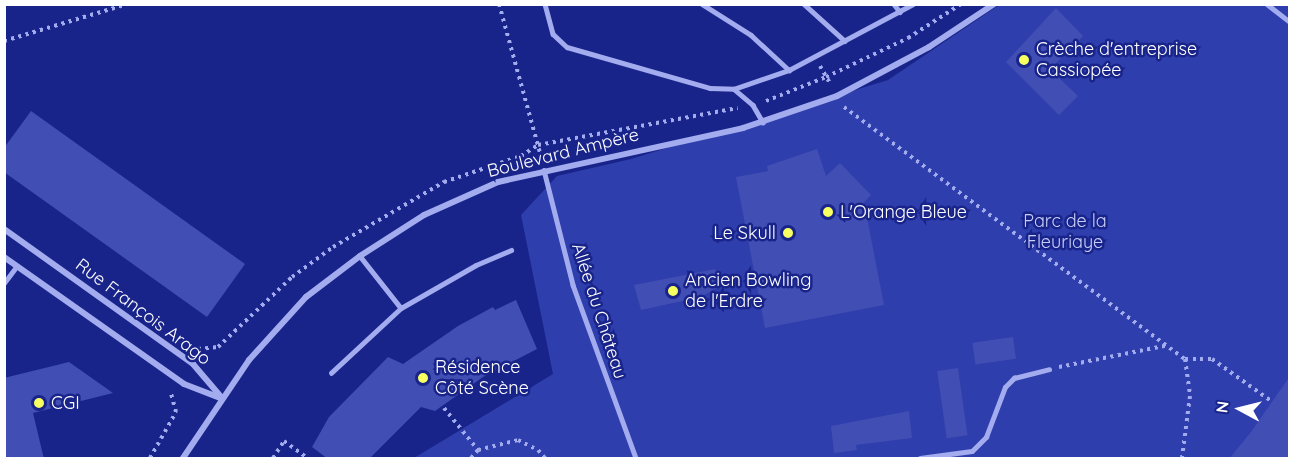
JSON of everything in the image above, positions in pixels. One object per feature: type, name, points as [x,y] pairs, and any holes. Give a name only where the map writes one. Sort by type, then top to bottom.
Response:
[{"type":"street","name":"Boulevard Ampère","points":[[183,459],[249,360],[306,297],[360,256],[424,215],[465,195],[544,170],[763,122],[837,96],[929,47],[994,4]]},
{"type":"street","name":"Rue François Arago","points":[[4,229],[193,364],[222,398]]},
{"type":"street","name":"Rue François Arago","points":[[4,257],[184,384],[222,398]]},
{"type":"lane","points":[[545,4],[553,34],[567,47],[710,88],[734,89],[789,70],[913,4]]},
{"type":"lane","points":[[702,4],[751,35],[789,70]]},
{"type":"lane","points":[[804,4],[845,41]]},
{"type":"lane","points":[[894,4],[900,12]]},
{"type":"lane","points":[[1267,4],[1290,22]]},
{"type":"lane","points":[[734,89],[753,105],[763,122]]},
{"type":"lane","name":"Allée du Château","points":[[544,170],[573,285],[636,459]]},
{"type":"lane","points":[[331,373],[401,308],[460,273],[511,250]]},
{"type":"lane","points":[[360,256],[401,308]]},
{"type":"lane","points":[[4,283],[17,266]]},
{"type":"lane","points":[[920,459],[972,451],[986,437],[1005,387],[1014,378],[1049,369]]},
{"type":"path","points":[[4,40],[128,4]]},
{"type":"path","points":[[499,4],[544,170]]},
{"type":"path","points":[[814,57],[845,108],[1170,345],[1185,359],[1190,396],[1182,459]]},
{"type":"path","points":[[192,345],[200,351],[218,347],[287,281],[333,247],[444,182],[521,156],[538,146]]},
{"type":"path","points":[[1049,369],[1170,345]]},
{"type":"path","points":[[1185,359],[1212,359],[1270,400]]},
{"type":"path","points":[[150,459],[176,412],[172,394],[163,388]]},
{"type":"path","points":[[444,408],[478,450]]},
{"type":"path","points":[[471,459],[478,450],[518,440],[538,450],[545,459]]},
{"type":"path","points":[[273,459],[284,441],[307,459]]},
{"type":"green space","name":"Parc de la Fleuriaye","points":[[999,5],[1289,5],[1289,458],[414,458],[553,374],[521,215],[557,176],[631,159],[888,80]]},
{"type":"building","name":"Crèche d'entreprise Cassiopée","points":[[1056,8],[1083,36],[1050,69],[1078,96],[1059,115],[1006,62]]},
{"type":"building","points":[[31,111],[245,264],[207,317],[4,172],[4,148]]},
{"type":"building","points":[[817,149],[826,176],[840,163],[871,195],[864,202],[884,305],[765,328],[736,177],[768,171],[767,166]]},
{"type":"building","name":"Ancien Bowling de l'Erdre","points":[[715,269],[721,285],[701,297],[641,310],[634,285]]},
{"type":"building","name":"Résidence Côté Scène","points":[[516,300],[537,349],[483,377],[435,411],[421,407],[369,459],[328,459],[312,447],[329,417],[388,357],[403,364],[458,326],[493,307],[495,310]]},
{"type":"building","points":[[1013,337],[1016,359],[975,364],[972,343]]},
{"type":"building","name":"CGI","points":[[69,362],[113,393],[33,413],[44,459],[4,459],[4,378]]},
{"type":"building","points":[[958,368],[967,435],[947,438],[937,371]]},
{"type":"building","points":[[1290,376],[1290,459],[1229,459],[1251,432]]},
{"type":"building","points":[[909,411],[912,438],[856,445],[857,450],[834,453],[831,426]]},
{"type":"place","name":"Crèche d'entreprise Cassiopée","points":[[1024,60]]},
{"type":"place","name":"L'Orange Bleue","points":[[828,212]]},
{"type":"place","name":"Le Skull","points":[[788,233]]},
{"type":"place","name":"Ancien Bowling de l'Erdre","points":[[673,291]]},
{"type":"place","name":"Résidence Côté Scène","points":[[423,378]]},
{"type":"place","name":"CGI","points":[[39,403]]}]
